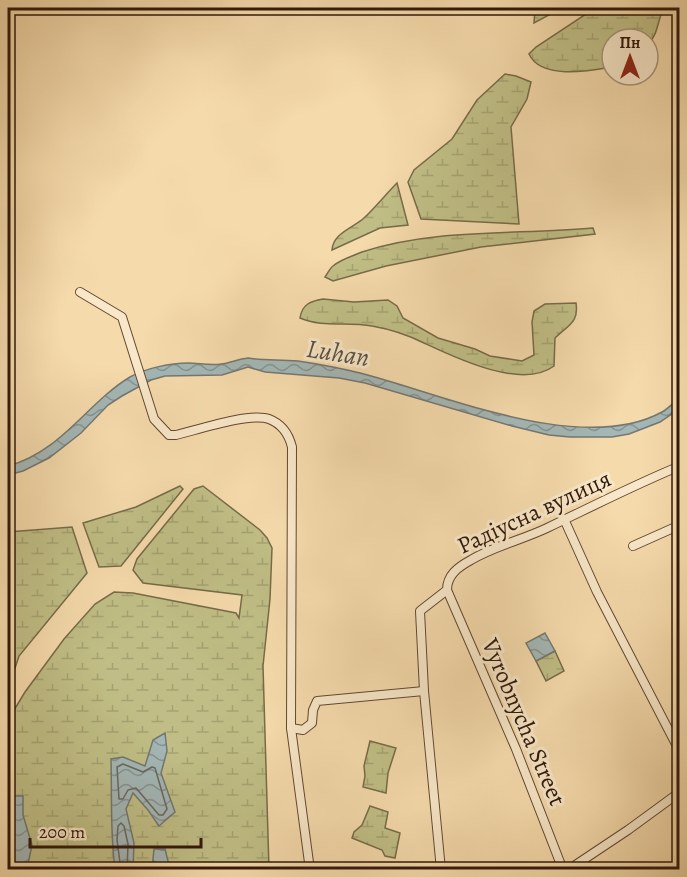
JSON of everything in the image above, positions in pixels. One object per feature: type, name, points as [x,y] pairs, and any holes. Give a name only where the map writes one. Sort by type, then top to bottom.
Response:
[{"type":"street","points":[[80,292],[122,317],[154,419],[169,435],[258,417],[270,419],[288,434],[292,447],[291,728],[310,870]]},
{"type":"street","name":"Радіусна вулиця","points":[[424,691],[420,610],[447,590],[447,581],[456,570],[471,560],[545,529],[680,466]]},
{"type":"street","points":[[564,519],[597,592],[680,752]]},
{"type":"street","points":[[633,546],[680,525]]},
{"type":"street","name":"Vyrobnycha Street","points":[[447,590],[516,749],[563,870]]},
{"type":"street","points":[[291,728],[303,730],[312,723],[313,710],[317,701],[424,691],[441,870]]},
{"type":"street","points":[[568,870],[680,792]]},
{"type":"green space","points":[[535,8],[562,8],[534,23]]},
{"type":"green space","points":[[595,8],[669,8],[663,10],[658,27],[600,27],[600,69],[566,72],[544,68],[529,54]]},
{"type":"green space","points":[[505,74],[531,82],[527,99],[511,127],[519,224],[421,219],[408,182],[414,170],[452,139],[477,100]]},
{"type":"green space","points":[[397,183],[408,225],[380,228],[332,250],[336,239],[364,218]]},
{"type":"green space","points":[[593,228],[595,234],[481,247],[386,266],[333,281],[325,277],[340,261],[389,244],[447,236]]},
{"type":"green space","points":[[323,299],[354,302],[388,300],[397,306],[403,318],[438,338],[490,356],[522,361],[534,355],[532,322],[534,311],[545,304],[576,303],[576,315],[572,323],[555,338],[554,366],[541,373],[525,375],[489,369],[453,356],[412,337],[385,329],[363,325],[318,323],[300,318],[303,309],[308,304]]},
{"type":"green space","points":[[180,486],[183,489],[121,566],[99,567],[83,523],[136,507]]},
{"type":"green space","points":[[203,486],[260,530],[272,548],[270,599],[263,666],[269,869],[8,869],[8,720],[25,692],[64,639],[95,604],[114,592],[133,593],[236,613],[239,618],[242,595],[143,583],[133,570],[137,559],[194,489]]},
{"type":"green space","points":[[72,527],[87,573],[19,656],[8,689],[8,532]]},
{"type":"green space","points":[[555,651],[564,671],[546,681],[536,661]]},
{"type":"green space","points":[[370,741],[396,748],[388,773],[386,793],[363,787],[364,766]]},
{"type":"green space","points":[[370,806],[388,812],[385,828],[400,833],[395,858],[385,856],[382,850],[352,838],[354,832],[362,825]]},
{"type":"water","points":[[248,358],[298,361],[345,369],[471,406],[553,425],[593,427],[629,424],[662,412],[679,398],[679,409],[660,422],[629,434],[612,437],[549,435],[365,383],[339,378],[265,372],[248,367],[222,375],[165,376],[151,380],[108,405],[81,433],[49,458],[23,471],[8,475],[8,466],[27,459],[59,439],[100,400],[136,374],[174,364],[217,365]]},
{"type":"water","points":[[545,633],[555,651],[536,661],[526,643]]},
{"type":"water","points":[[165,733],[167,751],[161,773],[175,812],[159,826],[133,793],[126,809],[134,843],[133,869],[115,869],[111,759],[123,757],[145,766],[153,740]]},
{"type":"water","points":[[11,796],[23,796],[23,815],[32,845],[27,869],[12,869],[14,842],[8,828],[8,803]]},
{"type":"water","points":[[154,849],[165,849],[170,869],[152,869]]},
{"type":"water label","name":"Luhan","points":[[338,353]]}]
